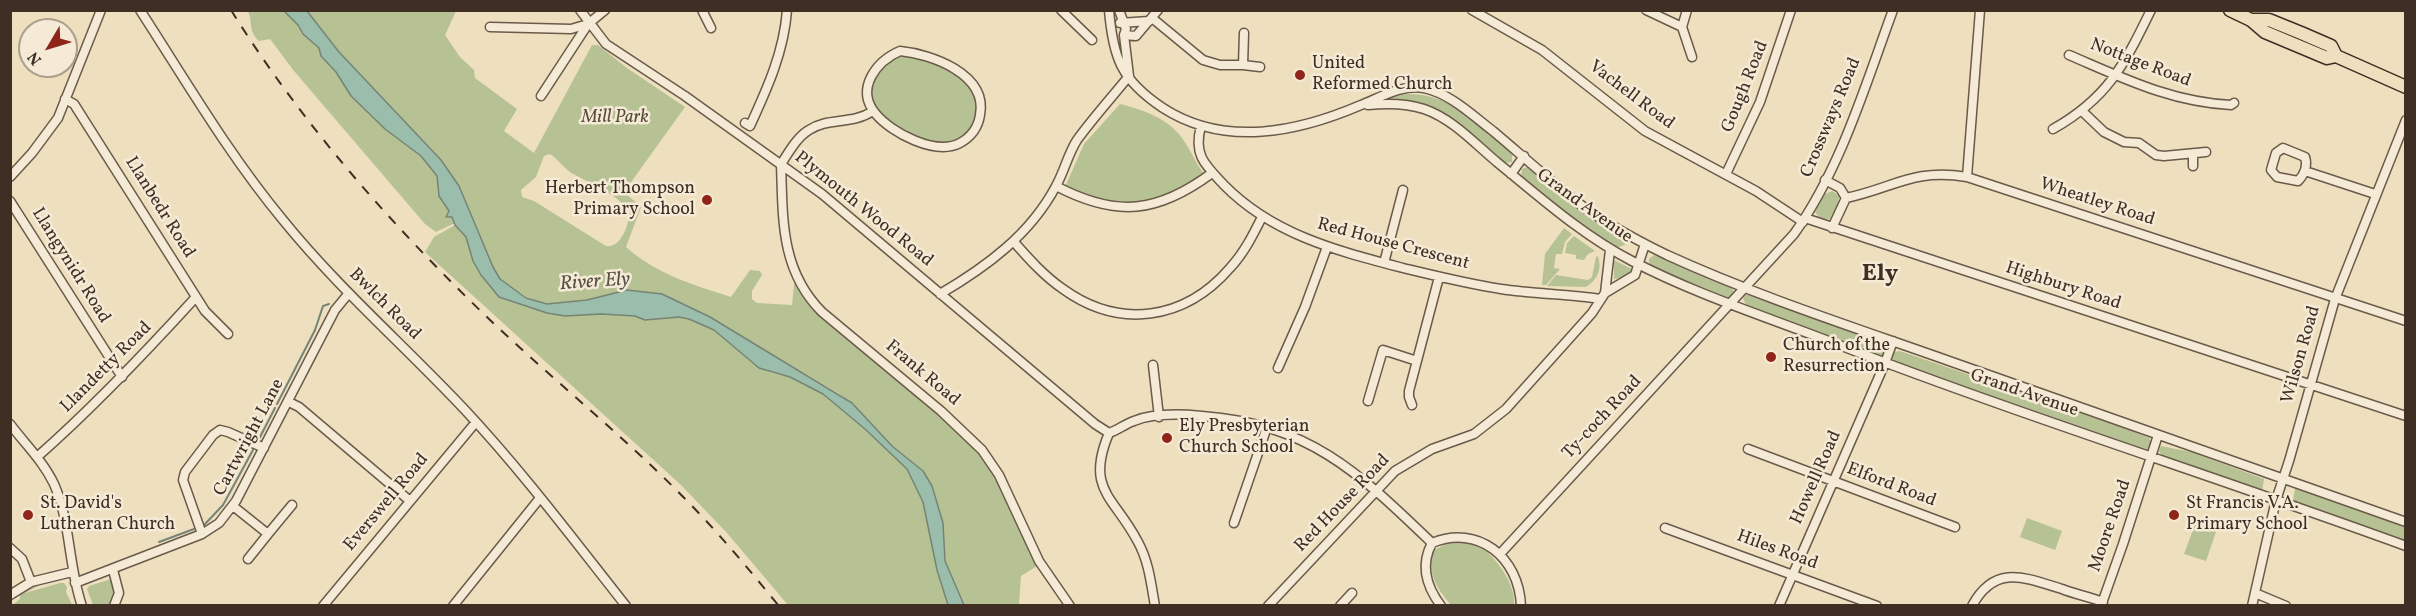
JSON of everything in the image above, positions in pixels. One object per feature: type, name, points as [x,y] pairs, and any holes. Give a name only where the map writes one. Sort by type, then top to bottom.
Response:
[{"type":"highway","points":[[2230,10],[2250,20],[2269,20],[2331,46],[2336,56],[2406,87]]},
{"type":"street","points":[[10,177],[50,129],[65,99],[101,10]]},
{"type":"street","name":"Bwlch Road","points":[[140,10],[268,202],[294,234],[476,422],[626,606]]},
{"type":"street","name":"Plymouth Wood Road","points":[[580,10],[588,24],[614,50],[822,194],[1095,424],[1109,433]]},
{"type":"street","points":[[541,96],[588,24],[604,10]]},
{"type":"street","points":[[702,10],[711,28]]},
{"type":"street","points":[[745,123],[750,126],[766,92],[784,35],[788,10]]},
{"type":"street","points":[[1061,10],[1092,40]]},
{"type":"street","name":"Grand Avenue","points":[[1109,10],[1117,60],[1123,72],[1160,106],[1201,126],[1234,132],[1274,131],[1321,121],[1391,92],[1421,87],[1446,96],[1524,156],[1574,200],[1645,244],[1745,288],[2406,522]]},
{"type":"street","points":[[940,294],[990,263],[1014,242],[1040,211],[1056,186],[1076,142],[1129,76],[1124,35],[1126,29],[1119,10]]},
{"type":"street","points":[[1158,10],[1150,20],[1136,36],[1124,35],[1120,39],[1111,31],[1117,22],[1123,24],[1127,21],[1150,20],[1203,60],[1220,65],[1243,64],[1260,67]]},
{"type":"street","name":"Vachell Road","points":[[1472,10],[1542,50],[1645,130],[1804,220]]},
{"type":"street","points":[[1646,10],[1682,27]]},
{"type":"street","points":[[1687,10],[1682,27],[1692,57]]},
{"type":"street","name":"Gough Road","points":[[1726,174],[1760,102],[1791,10]]},
{"type":"street","name":"Crossways Road","points":[[1745,288],[1804,220],[1843,143],[1893,10]]},
{"type":"street","points":[[1967,177],[1980,10]]},
{"type":"street","points":[[2053,129],[2082,111],[2117,75],[2151,10]]},
{"type":"street","points":[[489,27],[571,29],[588,24]]},
{"type":"street","points":[[1243,64],[1244,33]]},
{"type":"street","points":[[900,51],[915,52],[953,69],[969,81],[981,102],[978,124],[969,139],[951,148],[938,147],[902,134],[873,111],[868,92],[874,69],[887,56],[900,51]]},
{"type":"street","name":"Nottage Road","points":[[2069,54],[2138,85],[2194,102],[2231,105],[2234,103]]},
{"type":"street","name":"Llanbedr Road","points":[[65,99],[74,104],[205,311],[228,334]]},
{"type":"street","name":"Grand Avenue","points":[[1361,105],[1392,103],[1412,106],[1434,114],[1465,134],[1566,219],[1610,250],[1640,265],[1885,363],[2406,546]]},
{"type":"street","points":[[781,164],[804,133],[811,128],[821,124],[860,119],[873,111]]},
{"type":"street","points":[[2082,111],[2104,132],[2124,142],[2139,143],[2157,155],[2206,152]]},
{"type":"street","name":"Wilson Road","points":[[2252,606],[2276,500],[2335,299],[2406,120]]},
{"type":"street","name":"Red House Crescent","points":[[1201,126],[1197,147],[1212,173],[1238,199],[1262,218],[1301,238],[1384,263],[1502,289],[1603,296]]},
{"type":"street","points":[[2283,148],[2301,154],[2307,161],[2305,171],[2298,182],[2277,177],[2271,170],[2276,153],[2283,148]]},
{"type":"street","points":[[2193,154],[2193,166]]},
{"type":"street","name":"Grand Avenue","points":[[1511,174],[1524,156]]},
{"type":"street","name":"Frank Road","points":[[781,164],[783,217],[789,254],[795,275],[804,291],[822,312],[941,411],[982,450],[999,476],[1039,561],[1070,606]]},
{"type":"street","points":[[2305,171],[2375,194]]},
{"type":"street","points":[[1056,186],[1094,202],[1119,207],[1138,207],[1176,196],[1212,173]]},
{"type":"street","name":"Wheatley Road","points":[[1846,198],[1925,174],[1944,173],[1967,177],[2406,321]]},
{"type":"street","points":[[1825,180],[1840,188],[1846,198],[1832,228]]},
{"type":"street","points":[[1384,263],[1403,190]]},
{"type":"street","name":"Llangynidr Road","points":[[10,201],[122,377]]},
{"type":"street","points":[[1014,242],[1050,279],[1095,307],[1124,315],[1148,315],[1169,310],[1193,300],[1218,281],[1240,256],[1262,218]]},
{"type":"street","name":"Highbury Road","points":[[1804,220],[2406,416]]},
{"type":"street","name":"Grand Avenue","points":[[1640,265],[1645,244]]},
{"type":"street","points":[[1278,368],[1305,308],[1327,247]]},
{"type":"street","name":"Red House Road","points":[[1603,296],[1610,250]]},
{"type":"street","name":"Red House Road","points":[[1275,604],[1395,471],[1432,449],[1474,434],[1491,422],[1506,409],[1573,336],[1603,296],[1635,275],[1640,265]]},
{"type":"street","points":[[1412,405],[1409,391],[1439,276]]},
{"type":"street","points":[[1731,303],[1745,288]]},
{"type":"street","name":"Cartwright Lane","points":[[75,584],[202,534],[219,523],[233,506],[335,310],[349,293]]},
{"type":"street","name":"Llandetty Road","points":[[37,457],[122,377],[196,297]]},
{"type":"street","name":"Ty-coch Road","points":[[1500,554],[1731,303]]},
{"type":"street","points":[[1885,363],[1893,341]]},
{"type":"street","points":[[1368,400],[1383,350],[1417,362]]},
{"type":"street","name":"Howell Road","points":[[1779,606],[1885,363]]},
{"type":"street","points":[[1153,365],[1159,417]]},
{"type":"street","points":[[289,402],[299,407],[410,501]]},
{"type":"street","points":[[1155,606],[1148,567],[1140,545],[1103,489],[1100,478],[1099,458],[1109,433],[1133,421],[1188,415],[1219,417],[1267,427],[1313,446],[1348,468],[1377,491],[1432,543]]},
{"type":"street","name":"Everswell Road","points":[[323,606],[476,422]]},
{"type":"street","points":[[10,424],[37,457],[57,493],[63,512],[72,572],[82,606]]},
{"type":"street","points":[[1234,523],[1267,427]]},
{"type":"street","points":[[202,534],[184,483],[185,472],[213,435],[220,430],[264,448]]},
{"type":"street","points":[[2152,457],[2158,435]]},
{"type":"street","name":"Elford Road","points":[[1748,449],[1955,527]]},
{"type":"street","name":"Moore Road","points":[[2102,604],[2152,457]]},
{"type":"street","points":[[453,606],[540,498]]},
{"type":"street","points":[[248,559],[292,505]]},
{"type":"street","points":[[233,506],[268,534]]},
{"type":"street","name":"Hiles Road","points":[[1665,528],[1877,606]]},
{"type":"street","points":[[1441,606],[1430,587],[1425,567],[1428,550],[1432,543],[1444,538],[1465,537],[1486,544],[1500,554],[1514,574],[1520,592],[1521,606]]},
{"type":"street","points":[[10,548],[22,559],[31,582]]},
{"type":"street","points":[[112,570],[119,593],[114,606]]},
{"type":"street","points":[[10,595],[31,582],[72,572]]},
{"type":"street","points":[[1972,606],[1977,596],[1993,582],[2014,576],[2030,578],[2102,604]]},
{"type":"street","points":[[1340,606],[1352,593]]},
{"type":"street","points":[[2255,593],[2286,606]]},
{"type":"green space","points":[[248,11],[284,11],[298,25],[303,34],[319,48],[321,56],[336,72],[351,96],[385,129],[421,156],[437,177],[442,201],[449,211],[446,218],[452,217],[455,223],[436,232],[425,224],[294,71],[270,39],[259,41],[252,30]]},
{"type":"green space","name":"Mill Park","points":[[307,11],[456,11],[445,35],[460,57],[474,70],[475,78],[517,109],[504,131],[534,153],[592,45],[598,45],[627,68],[685,107],[624,192],[641,207],[626,247],[663,272],[731,297],[750,270],[760,271],[762,275],[752,291],[752,299],[757,303],[792,305],[795,275],[813,303],[982,450],[1032,548],[1028,551],[1037,566],[1021,576],[1019,605],[964,605],[945,561],[943,523],[932,486],[915,464],[892,446],[852,403],[838,393],[710,317],[662,294],[602,296],[547,304],[526,297],[500,279],[459,186],[441,160],[339,52]],"holes":[[[550,154],[571,173],[611,195],[630,211],[626,229],[616,244],[606,246],[534,201],[522,197],[521,190],[536,177],[544,156]]]},
{"type":"green space","points":[[905,56],[929,63],[956,76],[975,94],[978,106],[976,119],[964,137],[942,144],[921,140],[899,129],[881,114],[876,107],[873,95],[876,76],[888,61]]},
{"type":"green space","points":[[1406,94],[1437,99],[1464,113],[1512,154],[1512,162],[1505,163],[1460,126],[1386,99]]},
{"type":"green space","points":[[1120,104],[1152,114],[1173,128],[1183,139],[1204,174],[1172,194],[1146,202],[1105,200],[1065,187],[1084,144]]},
{"type":"green space","points":[[1527,167],[1579,208],[1623,238],[1625,245],[1616,248],[1583,228],[1521,177],[1522,169]]},
{"type":"green space","points":[[1833,191],[1839,196],[1838,204],[1830,219],[1821,220],[1815,212],[1824,194]]},
{"type":"green space","points":[[455,225],[467,237],[481,275],[499,297],[547,313],[565,316],[601,314],[635,316],[645,320],[679,317],[689,319],[714,330],[751,362],[772,373],[790,377],[823,394],[865,429],[907,469],[923,502],[937,570],[948,605],[788,605],[727,533],[681,485],[425,252],[434,237]]},
{"type":"green space","points":[[1564,228],[1572,234],[1565,242],[1562,254],[1556,254],[1554,268],[1560,269],[1546,285],[1542,285],[1545,254]]},
{"type":"green space","points":[[1574,236],[1595,251],[1588,254],[1584,260],[1576,259],[1576,255],[1565,253],[1567,243]]},
{"type":"green space","points":[[1654,255],[1731,286],[1734,293],[1731,297],[1726,297],[1654,267],[1649,263],[1649,259]]},
{"type":"green space","points":[[1598,256],[1600,266],[1598,274],[1594,281],[1586,287],[1547,286],[1556,275],[1588,280],[1592,277]]},
{"type":"green space","points":[[1614,260],[1634,270],[1633,272],[1626,277],[1614,279]]},
{"type":"green space","points":[[1751,294],[1877,342],[1884,346],[1885,351],[1882,356],[1875,355],[1746,305],[1743,298]]},
{"type":"green space","points":[[1900,351],[2130,430],[2149,438],[2152,444],[2150,449],[2143,450],[1896,364],[1892,357],[1895,352]]},
{"type":"green space","points":[[2161,446],[2191,452],[2264,479],[2262,492],[2162,456],[2159,451]]},
{"type":"green space","points":[[2295,488],[2405,526],[2405,541],[2293,501]]},
{"type":"green space","points":[[2027,518],[2062,531],[2055,550],[2020,537]]},
{"type":"green space","points":[[2196,522],[2217,529],[2206,561],[2184,554]]},
{"type":"green space","points":[[1454,540],[1479,547],[1491,556],[1510,583],[1514,605],[1451,605],[1437,586],[1431,566],[1434,550]]},
{"type":"green space","points":[[111,579],[115,592],[111,604],[93,605],[87,589],[89,586]]},
{"type":"green space","points":[[64,583],[67,587],[66,592],[72,605],[11,606],[20,599],[20,593],[37,584],[38,586],[25,593]]},
{"type":"shaded area","points":[[284,11],[307,11],[339,52],[441,160],[459,186],[500,279],[526,298],[547,304],[587,300],[627,290],[662,294],[710,317],[852,403],[892,446],[923,471],[932,486],[943,523],[945,561],[964,605],[948,605],[937,570],[923,502],[907,469],[865,429],[823,394],[790,377],[759,368],[714,330],[689,319],[679,317],[645,320],[635,316],[601,314],[565,316],[547,313],[499,297],[473,261],[466,237],[455,225],[452,217],[446,217],[449,211],[439,196],[437,176],[421,156],[385,129],[351,96],[336,72],[321,56],[319,48],[303,34],[298,25]]},
{"type":"waterway","points":[[277,404],[315,330],[323,306],[329,304]]},
{"type":"waterway","points":[[259,439],[275,408]]},
{"type":"waterway","points":[[205,524],[223,505],[253,450]]},
{"type":"waterway","points":[[159,542],[194,529]]},
{"type":"railway","points":[[231,10],[319,134],[418,248],[489,319],[669,482],[715,531],[779,606]]},
{"type":"place","name":"United Reformed Church","points":[[1300,75]]},
{"type":"place","name":"Herbert Thompson Primary School","points":[[707,200]]},
{"type":"place","name":"Church of the Resurrection","points":[[1771,357]]},
{"type":"place","name":"Ely Presbyterian Church School","points":[[1167,438]]},
{"type":"place","name":"St. David's Lutheran Church","points":[[28,515]]},
{"type":"place","name":"St Francis V.A. Primary School","points":[[2174,515]]},
{"type":"district","name":"Ely","points":[[1880,276]]},
{"type":"water label","name":"River Ely","points":[[595,283]]}]
